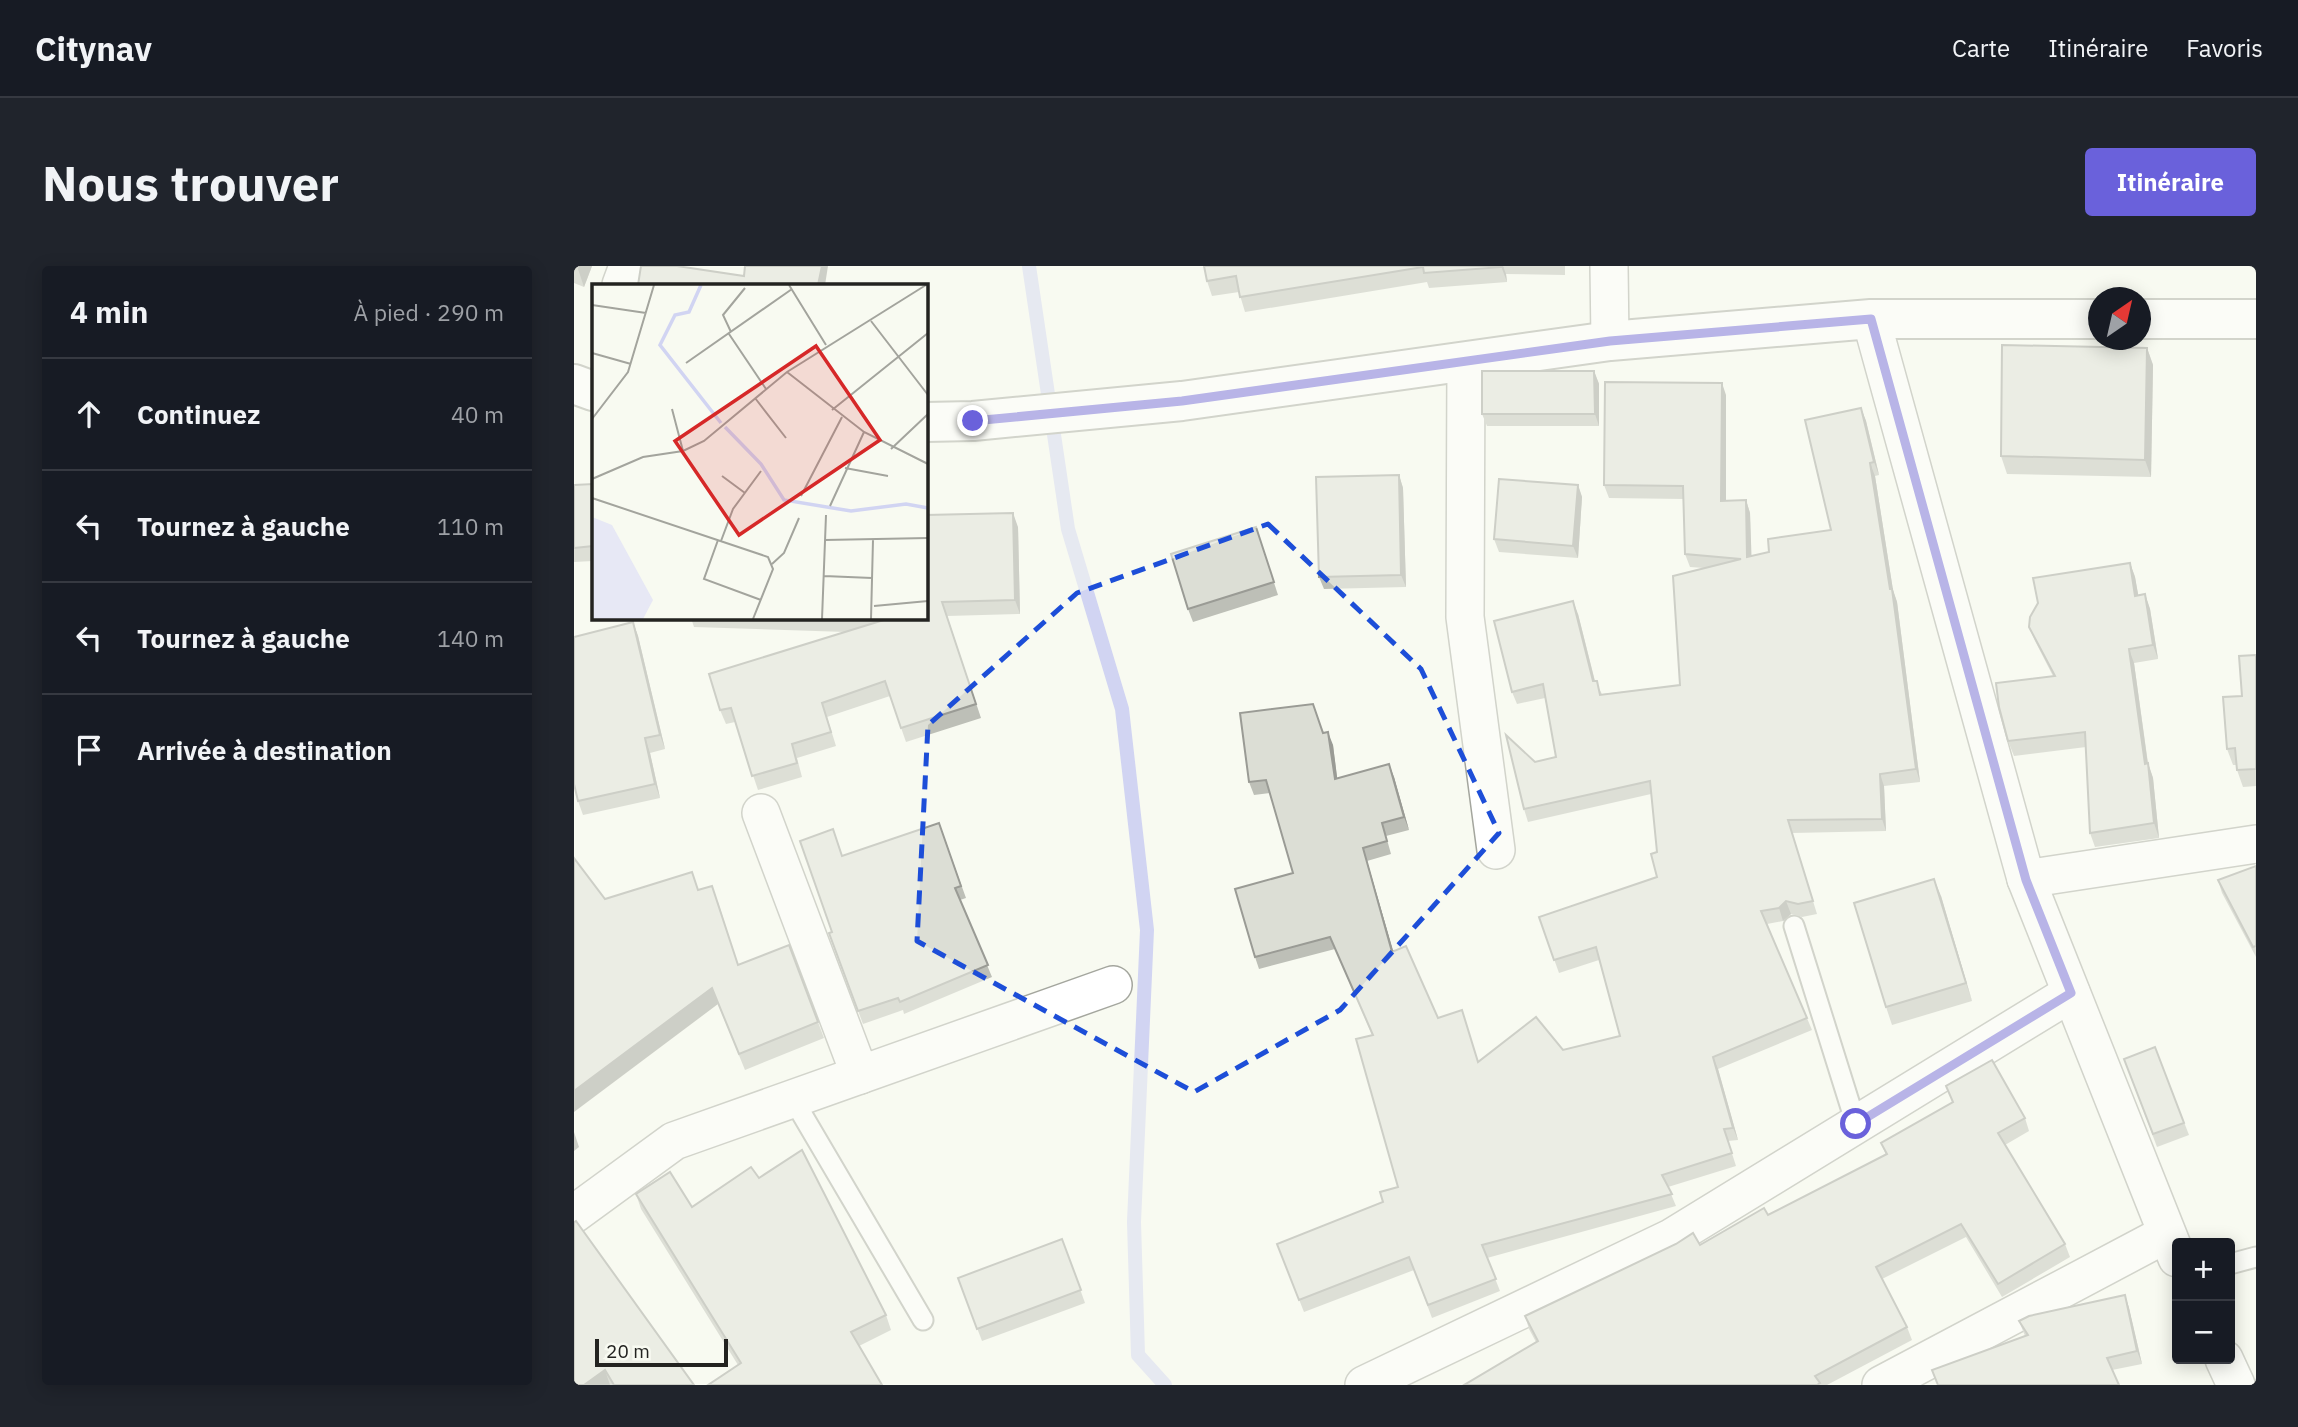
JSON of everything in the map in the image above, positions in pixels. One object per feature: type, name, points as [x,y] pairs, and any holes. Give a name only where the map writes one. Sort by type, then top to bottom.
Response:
[{"type":"street","points":[[621,284],[628,266]]},
{"type":"street","points":[[1609,266],[1610,341]]},
{"type":"street","points":[[1871,319],[2026,880],[2172,1246],[1881,1385]]},
{"type":"street","points":[[928,422],[973,421],[1182,401],[1610,341],[1871,319],[2088,319]]},
{"type":"street","points":[[2151,319],[2256,319]]},
{"type":"street","points":[[1466,362],[1465,617],[1496,850]]},
{"type":"street","points":[[761,813],[860,1075]]},
{"type":"street","points":[[2026,880],[2256,844]]},
{"type":"street","points":[[574,1214],[674,1141],[1113,985]]},
{"type":"street","points":[[1364,1385],[1671,1238],[2071,993]]},
{"type":"street","points":[[2226,1364],[2236,1385]]},
{"type":"lane","points":[[1794,926],[1856,1124]]},
{"type":"lane","points":[[793,1099],[923,1321]]},
{"type":"lane","points":[[2235,1263],[2256,1257]]},
{"type":"highlighted area","points":[[1268,524],[1421,669],[1499,833],[1340,1010],[1194,1092],[917,941],[928,725],[1077,593]]},
{"type":"building","points":[[641,266],[677,266],[744,276],[745,266],[822,266],[818,284],[638,284]]},
{"type":"building","points":[[1204,266],[1502,267],[1424,273],[1423,267],[1240,297],[1236,276],[1207,281]]},
{"type":"building","points":[[2002,345],[2147,350],[2145,460],[2001,456]]},
{"type":"building","points":[[1482,371],[1594,371],[1595,414],[1482,414]]},
{"type":"building","points":[[1605,382],[1722,383],[1721,501],[1746,500],[1747,557],[1769,552],[1768,539],[1831,530],[1805,420],[1861,408],[1874,462],[1870,463],[1892,589],[1916,769],[1880,774],[1882,819],[1788,820],[1813,901],[1798,904],[1786,901],[1779,908],[1761,911],[1807,1018],[1713,1057],[1733,1128],[1724,1129],[1732,1153],[1662,1175],[1672,1194],[1482,1245],[1496,1279],[1428,1305],[1409,1257],[1299,1300],[1277,1244],[1383,1202],[1380,1192],[1398,1187],[1356,1039],[1373,1035],[1330,937],[1255,957],[1235,889],[1293,873],[1266,780],[1249,782],[1240,713],[1313,704],[1323,733],[1328,732],[1335,779],[1389,764],[1404,817],[1382,823],[1387,841],[1363,848],[1392,952],[1406,946],[1438,1018],[1462,1010],[1478,1062],[1536,1017],[1563,1050],[1620,1036],[1596,947],[1554,960],[1539,917],[1657,877],[1651,854],[1657,852],[1650,781],[1524,809],[1506,735],[1535,762],[1556,757],[1543,684],[1512,692],[1494,621],[1573,601],[1593,681],[1597,681],[1600,695],[1680,685],[1673,576],[1741,559],[1685,554],[1683,486],[1604,485]]},
{"type":"building","points":[[1399,475],[1401,575],[1319,577],[1316,477]]},
{"type":"building","points":[[1499,479],[1578,485],[1573,546],[1494,539]]},
{"type":"building","points":[[592,484],[592,546],[574,548],[574,485]]},
{"type":"building","points":[[1013,513],[1015,600],[942,602],[976,704],[901,728],[885,681],[822,703],[831,732],[792,744],[797,763],[752,776],[731,708],[720,710],[709,674],[884,620],[928,620],[928,515]]},
{"type":"building","points":[[1256,527],[1274,582],[1188,609],[1171,554]]},
{"type":"building","points":[[2130,563],[2135,596],[2145,594],[2153,645],[2129,649],[2145,764],[2148,763],[2154,823],[2090,833],[2085,732],[2008,741],[1996,683],[2055,676],[2029,627],[2030,617],[2038,603],[2033,578]]},
{"type":"building","points":[[633,622],[660,735],[645,738],[655,784],[578,801],[574,784],[574,637]]},
{"type":"building","points":[[2256,655],[2256,769],[2237,770],[2235,748],[2227,749],[2223,697],[2242,696],[2239,656]]},
{"type":"building","points":[[939,823],[961,886],[955,888],[988,965],[900,1002],[898,998],[858,1011],[829,933],[832,932],[800,841],[833,829],[842,856]]},
{"type":"building","points":[[574,858],[605,899],[692,872],[698,890],[712,886],[738,965],[789,945],[818,1022],[739,1054],[712,988],[574,1091]]},
{"type":"building","points":[[2256,866],[2256,946],[2253,947],[2218,880]]},
{"type":"building","points":[[1934,879],[1966,983],[1886,1007],[1854,903]]},
{"type":"building","points":[[2155,1047],[2184,1123],[2153,1134],[2124,1059]]},
{"type":"building","points":[[1992,1060],[2025,1118],[1998,1133],[2065,1244],[1998,1284],[1961,1224],[1876,1267],[1907,1327],[1815,1376],[1820,1383],[1817,1385],[1464,1385],[1538,1341],[1525,1316],[1676,1244],[1693,1233],[1700,1245],[1764,1208],[1768,1215],[1887,1154],[1881,1143],[1953,1102],[1946,1086]]},
{"type":"building","points":[[802,1150],[886,1315],[851,1332],[882,1385],[708,1385],[741,1363],[636,1194],[670,1172],[692,1207],[751,1167],[759,1178]]},
{"type":"building","points":[[576,1221],[694,1385],[614,1385],[605,1370],[584,1385],[574,1385]]},
{"type":"building","points":[[1062,1239],[1081,1290],[977,1329],[958,1278]]},
{"type":"building","points":[[2125,1295],[2137,1351],[2107,1358],[2119,1385],[1938,1385],[1932,1370],[2028,1335],[2019,1321],[2029,1316]]},
{"type":"waterway","points":[[1029,266],[1068,529],[1122,709],[1147,930],[1134,1222],[1138,1355],[1165,1385]]},
{"type":"route","points":[[973,421],[1182,401],[1610,341],[1871,319],[2026,880],[2071,993],[1856,1124]]}]
